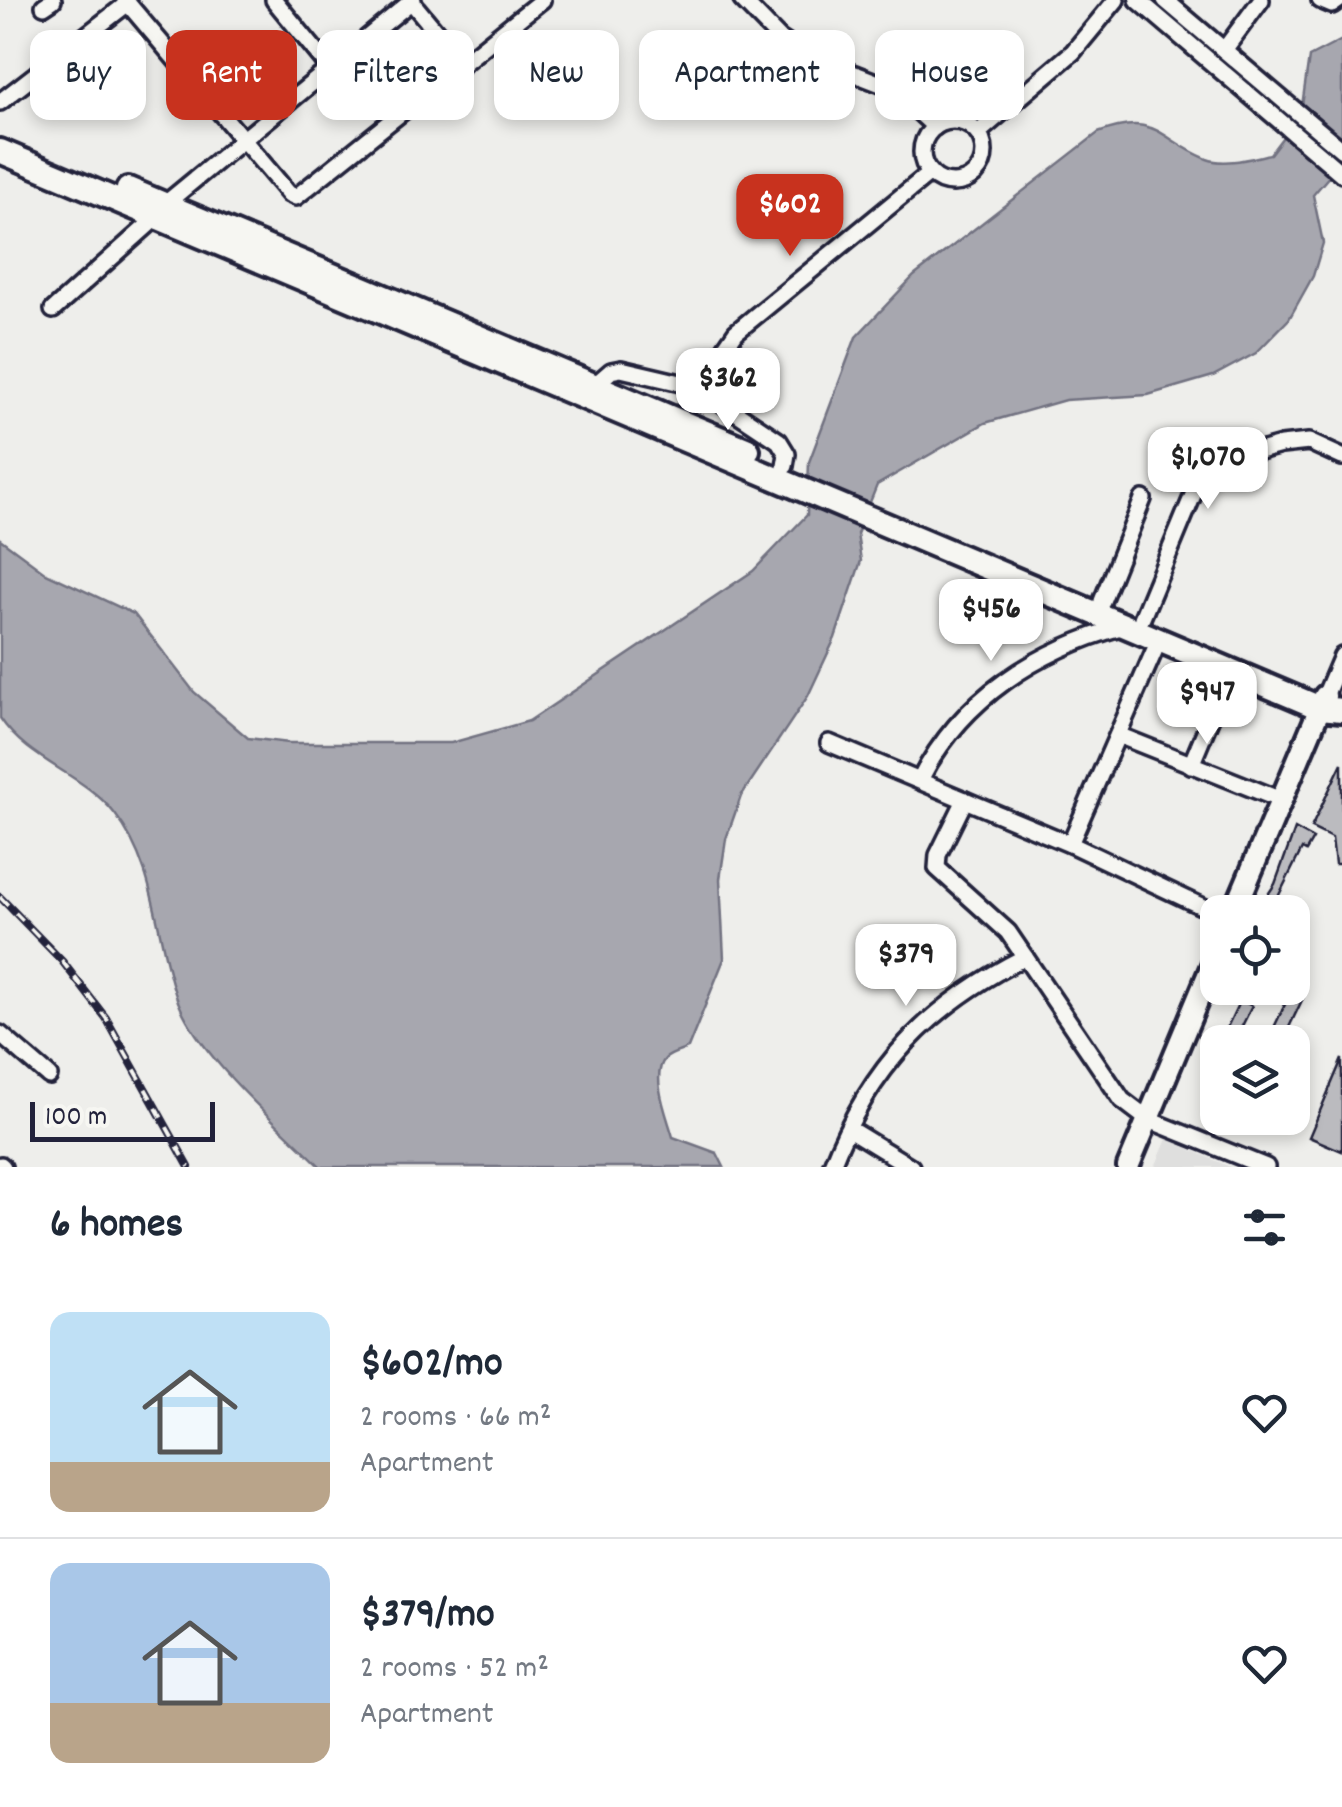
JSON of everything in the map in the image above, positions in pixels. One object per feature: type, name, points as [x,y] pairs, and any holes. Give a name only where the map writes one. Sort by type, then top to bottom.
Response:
[{"type":"highway","points":[[0,136],[161,210],[1331,706]]},
{"type":"highway","points":[[0,151],[161,210],[596,384],[789,474]]},
{"type":"highway","points":[[1027,577],[1102,601],[1159,640],[1331,706]]},
{"type":"main road","points":[[1241,895],[1280,800],[1331,706]]},
{"type":"main road","points":[[1128,1167],[1200,993]]},
{"type":"street","points":[[274,0],[317,52]]},
{"type":"street","points":[[374,30],[411,0],[436,30]]},
{"type":"street","points":[[474,56],[542,0]]},
{"type":"street","points":[[742,0],[780,39],[803,54],[881,84],[935,127]]},
{"type":"street","points":[[978,133],[1073,52],[1116,0]]},
{"type":"street","points":[[1138,0],[1280,110],[1342,150]]},
{"type":"street","points":[[1165,0],[1224,50],[1342,174]]},
{"type":"street","points":[[1224,50],[1261,0]]},
{"type":"street","points":[[1320,0],[1332,5],[1340,0]]},
{"type":"street","points":[[0,102],[127,1],[289,194],[296,197],[393,120]]},
{"type":"street","points":[[53,310],[242,137],[317,77]]},
{"type":"street","points":[[953,121],[978,133],[984,152],[977,172],[959,183],[949,183],[930,173],[922,149],[935,127],[953,121]]},
{"type":"street","points":[[698,387],[736,332],[930,173]]},
{"type":"street","points":[[596,384],[611,371],[621,369],[698,387],[779,441],[787,454],[789,474]]},
{"type":"street","points":[[920,780],[948,734],[999,686],[1064,646],[1133,622],[1205,466],[1309,442],[1342,457]]},
{"type":"street","points":[[1102,601],[1143,499]]},
{"type":"street","points":[[1070,844],[1159,640]]},
{"type":"street","points":[[1331,706],[1342,656]]},
{"type":"street","points":[[1191,764],[1218,698]]},
{"type":"street","points":[[1118,736],[1280,800]]},
{"type":"street","points":[[829,744],[1070,844],[1200,905]]},
{"type":"street","points":[[965,800],[938,855],[937,868],[1008,932],[1122,1100],[1147,1118],[1266,1167]]},
{"type":"street","points":[[832,1167],[888,1065],[929,1017],[957,994],[1025,957]]},
{"type":"street","points":[[0,1034],[50,1076]]},
{"type":"street","points":[[850,1129],[911,1167]]},
{"type":"shaded area","points":[[1342,40],[1342,161],[1313,195],[1323,243],[1313,276],[1289,319],[1256,353],[1213,376],[1148,395],[1065,400],[985,423],[877,485],[857,534],[861,561],[835,638],[808,696],[741,796],[726,839],[720,879],[724,959],[688,1048],[668,1056],[661,1065],[659,1085],[673,1137],[717,1153],[724,1167],[321,1167],[238,1086],[199,1039],[175,993],[147,878],[129,834],[102,800],[26,746],[0,718],[0,539],[46,573],[134,614],[194,692],[248,738],[289,743],[451,743],[529,721],[753,571],[807,515],[809,462],[856,337],[914,276],[1098,133],[1145,126],[1207,159],[1222,162],[1270,154],[1301,113],[1309,57]]},
{"type":"shaded area","points":[[1167,1139],[1230,1167],[1155,1167]]},
{"type":"building","points":[[1342,763],[1342,864],[1335,864],[1332,838],[1311,828]]},
{"type":"building","points":[[1295,829],[1313,839],[1306,851],[1302,849],[1279,895],[1268,895]]},
{"type":"building","points":[[1238,1005],[1252,1006],[1242,1025],[1228,1025]]},
{"type":"building","points":[[1285,1005],[1300,1005],[1290,1025],[1275,1025]]},
{"type":"building","points":[[1342,1059],[1342,1151],[1310,1135]]},
{"type":"railway","points":[[0,897],[62,961],[106,1018],[189,1167]]}]
